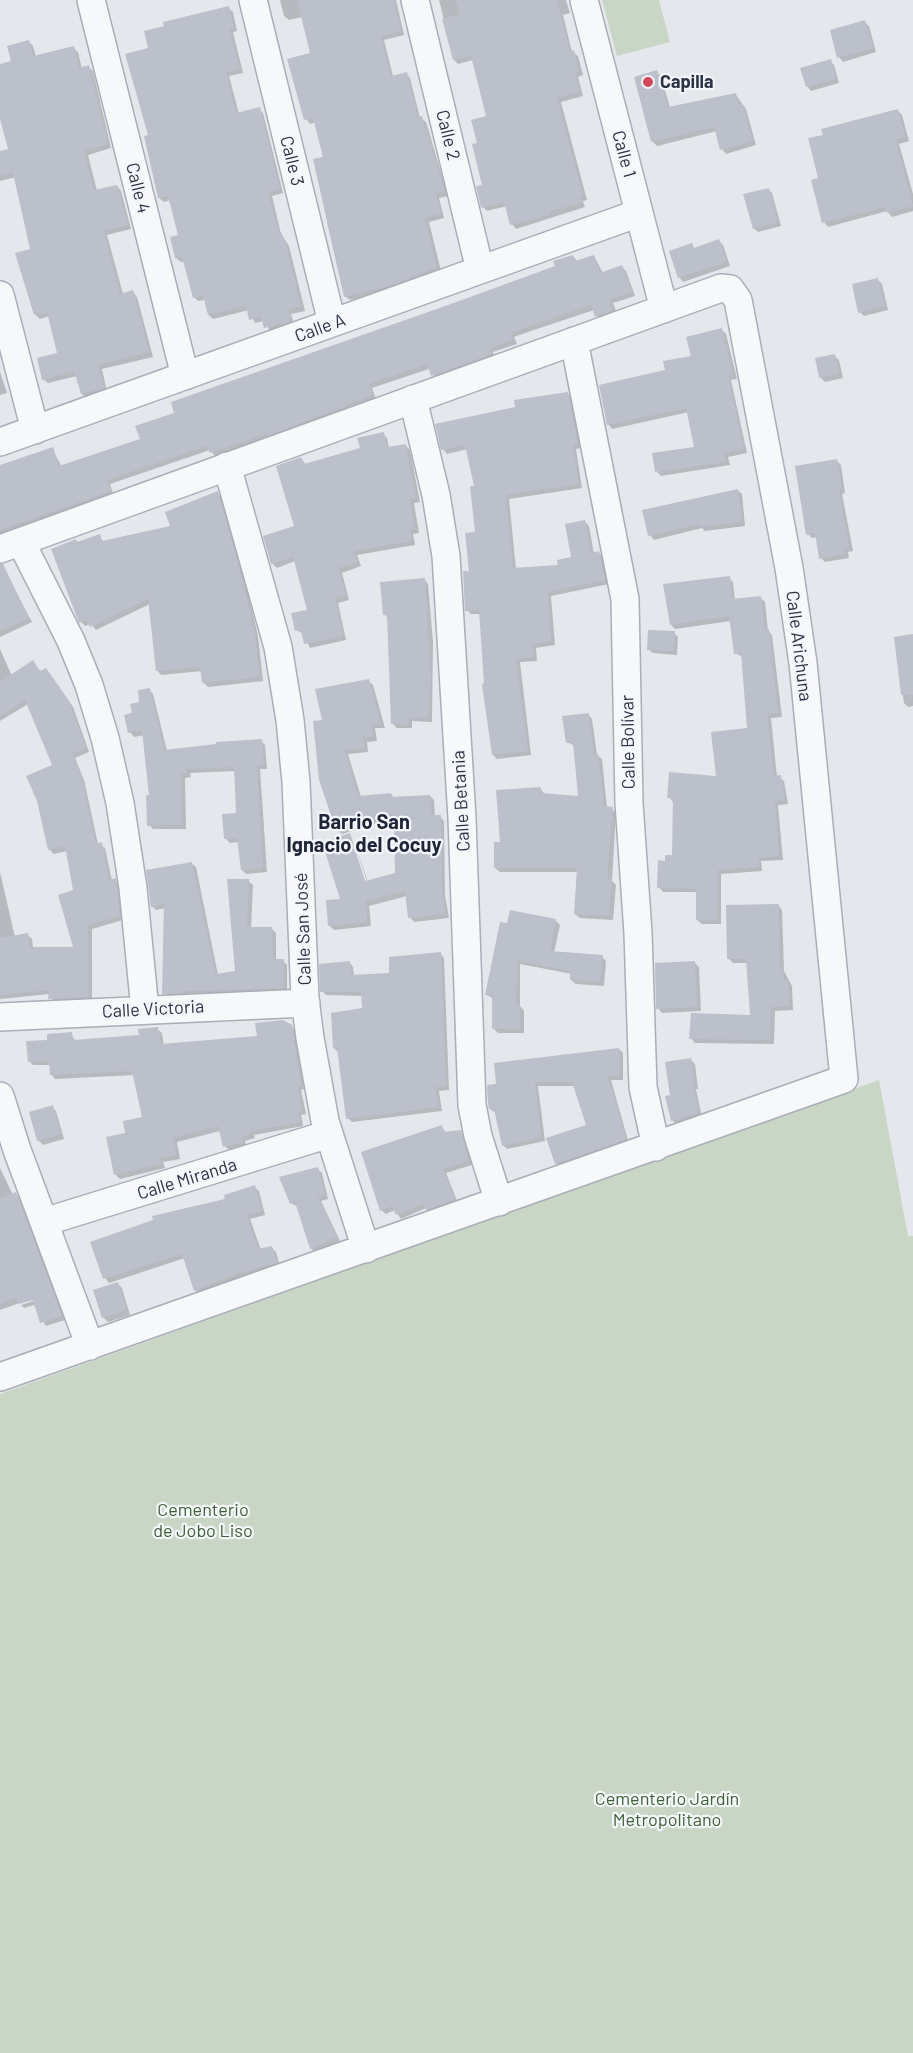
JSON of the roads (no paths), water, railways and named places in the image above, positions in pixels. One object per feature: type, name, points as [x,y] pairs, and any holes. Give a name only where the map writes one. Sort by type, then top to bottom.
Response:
[{"type":"street","name":"Calle 4","points":[[91,0],[185,376]]},
{"type":"street","name":"Calle 3","points":[[253,0],[332,323]]},
{"type":"street","name":"Calle 2","points":[[415,0],[480,270]]},
{"type":"street","name":"Calle 1","points":[[584,0],[664,309]]},
{"type":"street","name":"Calle A","points":[[0,442],[639,213]]},
{"type":"street","name":"Calle Arichuna","points":[[656,1147],[844,1079],[803,663],[789,568],[738,300],[730,289],[721,288],[664,309]]},
{"type":"street","points":[[0,295],[35,430]]},
{"type":"street","points":[[145,1010],[133,888],[120,803],[105,738],[89,685],[71,641],[10,545],[664,309]]},
{"type":"street","name":"Calle Bolívar","points":[[574,341],[626,599],[629,803],[638,933],[644,1087],[656,1147]]},
{"type":"street","name":"Calle Betania","points":[[412,399],[436,495],[447,556],[462,818],[471,1087],[478,1136],[499,1202]]},
{"type":"street","name":"Calle San José","points":[[227,466],[278,647],[290,720],[301,880],[306,1003],[317,1080],[329,1134],[366,1249]]},
{"type":"street","name":"Calle Victoria","points":[[0,1017],[306,1003]]},
{"type":"street","points":[[0,1096],[90,1346]]},
{"type":"street","name":"Calle Miranda","points":[[44,1222],[329,1134]]},
{"type":"street","points":[[0,1377],[656,1147]]},
{"type":"place","name":"Capilla","points":[[648,82]]},
{"type":"district","name":"Barrio San Ignacio del Cocuy","points":[[364,834]]},
{"type":"park label","name":"Cementerio de Jobo Liso","points":[[203,1520]]},
{"type":"park label","name":"Cementerio Jardín Metropolitano","points":[[667,1809]]}]
